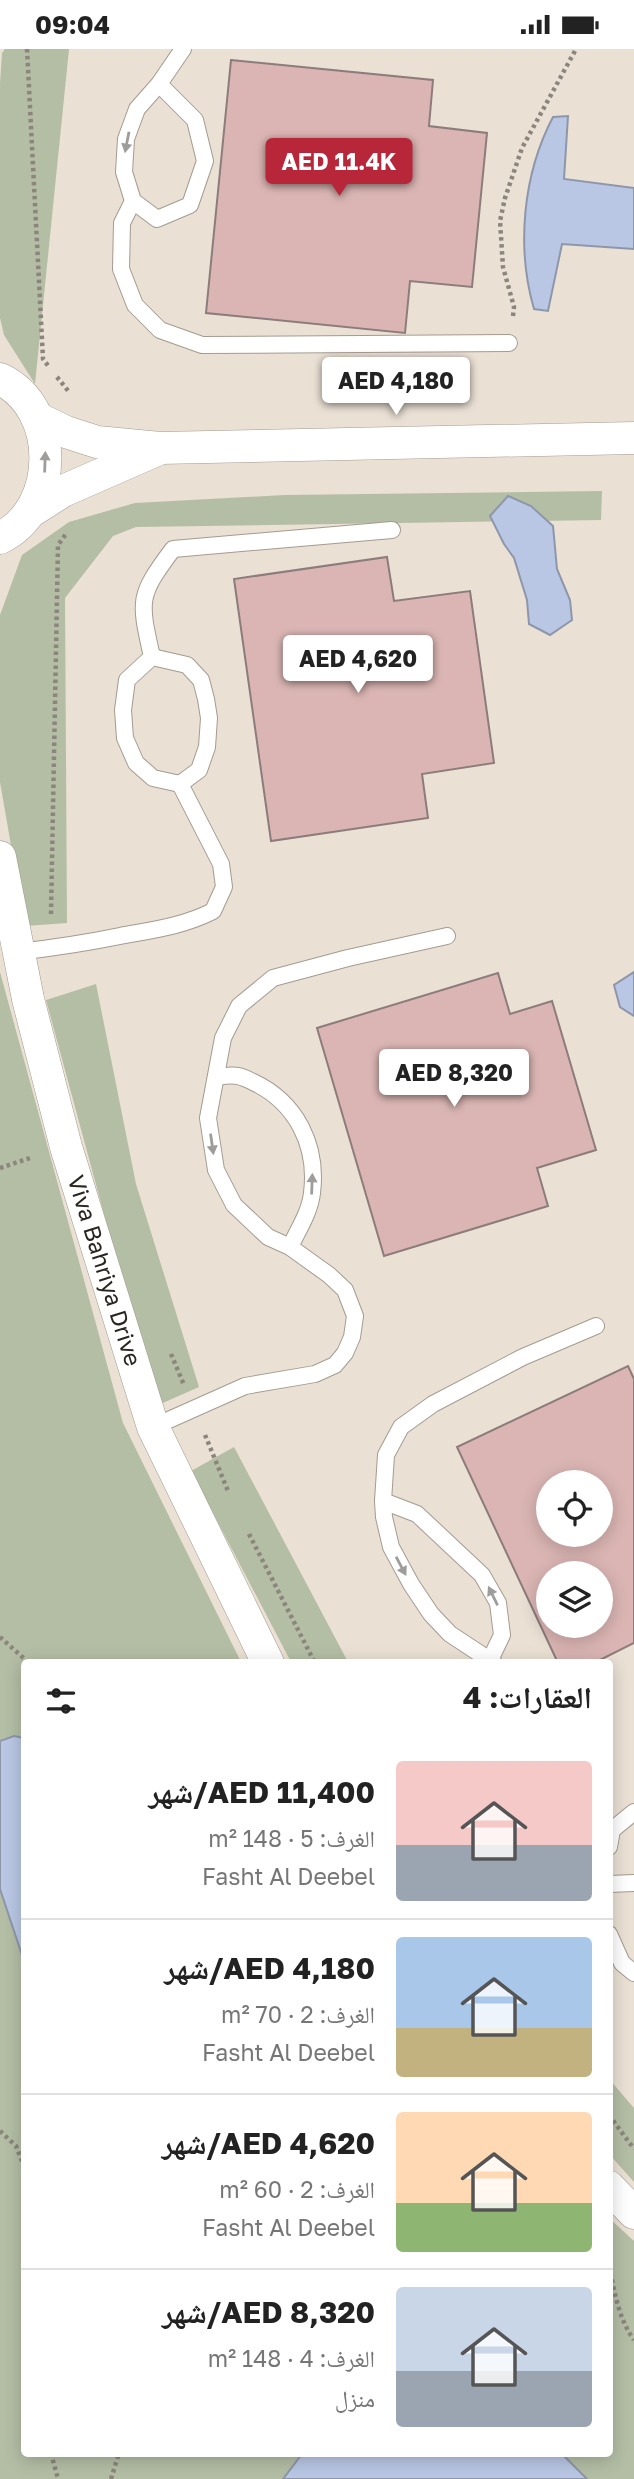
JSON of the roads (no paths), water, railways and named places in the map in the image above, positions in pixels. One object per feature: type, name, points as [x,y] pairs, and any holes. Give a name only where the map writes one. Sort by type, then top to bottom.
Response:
[{"type":"street","points":[[2,373],[29,405],[37,418],[45,442],[46,466],[41,490],[30,512]]},
{"type":"street","points":[[37,418],[66,432],[92,440],[160,448],[634,438]]},
{"type":"street","points":[[2,540],[30,512],[63,491],[160,448]]},
{"type":"street","name":"Viva Bahriya Drive","points":[[0,857],[18,952],[66,1147],[153,1427],[266,1659]]},
{"type":"street","points":[[613,2191],[634,2213]]},
{"type":"lane","points":[[159,84],[195,120],[205,161],[190,205],[157,219],[133,201],[124,172],[126,139],[137,109],[159,84],[183,49]]},
{"type":"lane","points":[[133,201],[122,223],[121,269],[135,305],[160,330],[202,345],[509,343]]},
{"type":"lane","points":[[152,656],[143,617],[143,599],[150,580],[173,549],[391,530]]},
{"type":"lane","points":[[152,656],[187,665],[201,680],[206,699],[209,718],[207,747],[199,770],[180,784],[153,778],[136,763],[125,738],[123,710],[127,680],[152,656]]},
{"type":"lane","points":[[18,952],[57,948],[165,928],[192,922],[213,911],[223,887],[221,865],[180,784]]},
{"type":"lane","points":[[153,1427],[245,1386],[315,1374],[335,1365],[345,1353],[352,1337],[355,1316],[345,1290],[290,1247],[268,1237],[234,1205],[216,1170],[208,1118],[218,1077],[223,1038],[239,1006],[273,978],[447,936]]},
{"type":"lane","points":[[218,1077],[242,1075],[276,1094],[298,1119],[309,1147],[313,1174],[312,1195],[290,1247]]},
{"type":"lane","points":[[489,1659],[450,1634],[431,1614],[391,1547],[383,1501],[386,1455],[401,1427],[433,1405],[484,1377],[596,1326]]},
{"type":"lane","points":[[383,1501],[417,1514],[482,1575],[498,1603],[502,1635],[493,1659]]},
{"type":"lane","points":[[613,1829],[634,1812]]},
{"type":"lane","points":[[613,1884],[634,1884]]},
{"type":"lane","points":[[613,1943],[622,1963],[634,1973]]},
{"type":"water","points":[[568,116],[564,179],[634,188],[634,249],[562,244],[548,311],[534,309],[528,285],[525,211],[535,162],[543,139],[553,117]]},
{"type":"water","points":[[508,496],[531,506],[553,526],[557,569],[570,600],[572,620],[550,635],[529,624],[527,600],[514,558],[490,516]]},
{"type":"water","points":[[634,972],[634,1016],[620,1007],[614,985]]},
{"type":"water","points":[[14,1736],[21,1737],[21,1952],[0,1889],[0,1741]]},
{"type":"water","points":[[300,2457],[565,2457],[587,2479],[283,2479]]}]
